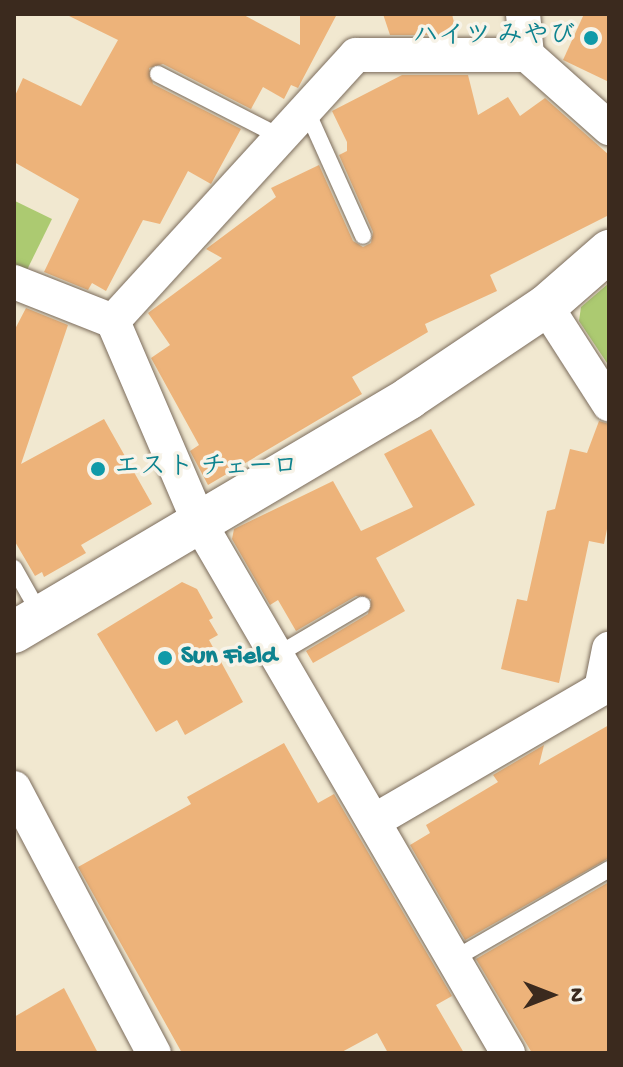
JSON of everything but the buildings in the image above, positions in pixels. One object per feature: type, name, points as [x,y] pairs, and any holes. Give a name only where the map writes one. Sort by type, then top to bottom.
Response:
[{"type":"street","points":[[523,14],[527,55]]},
{"type":"street","points":[[113,321],[356,55],[527,55],[609,128]]},
{"type":"street","points":[[28,624],[409,398],[546,306],[609,251]]},
{"type":"street","points":[[14,282],[113,321],[199,522],[508,1053]]},
{"type":"street","points":[[546,306],[609,404]]},
{"type":"street","points":[[374,821],[601,689],[609,649]]},
{"type":"street","points":[[14,788],[154,1053]]},
{"type":"lane","points":[[158,74],[281,137]]},
{"type":"lane","points":[[306,109],[363,236]]},
{"type":"lane","points":[[14,568],[28,624]]},
{"type":"lane","points":[[277,655],[362,605]]},
{"type":"lane","points":[[454,959],[609,869]]},
{"type":"green space","points":[[15,201],[52,219],[25,274],[14,270]]},
{"type":"green space","points":[[609,283],[609,366],[579,321],[581,307]]},
{"type":"place","name":"ハイツ みやび","points":[[591,38]]},
{"type":"place","name":"エスト チェーロ","points":[[98,469]]},
{"type":"place","name":"Sun Field","points":[[165,658]]}]
